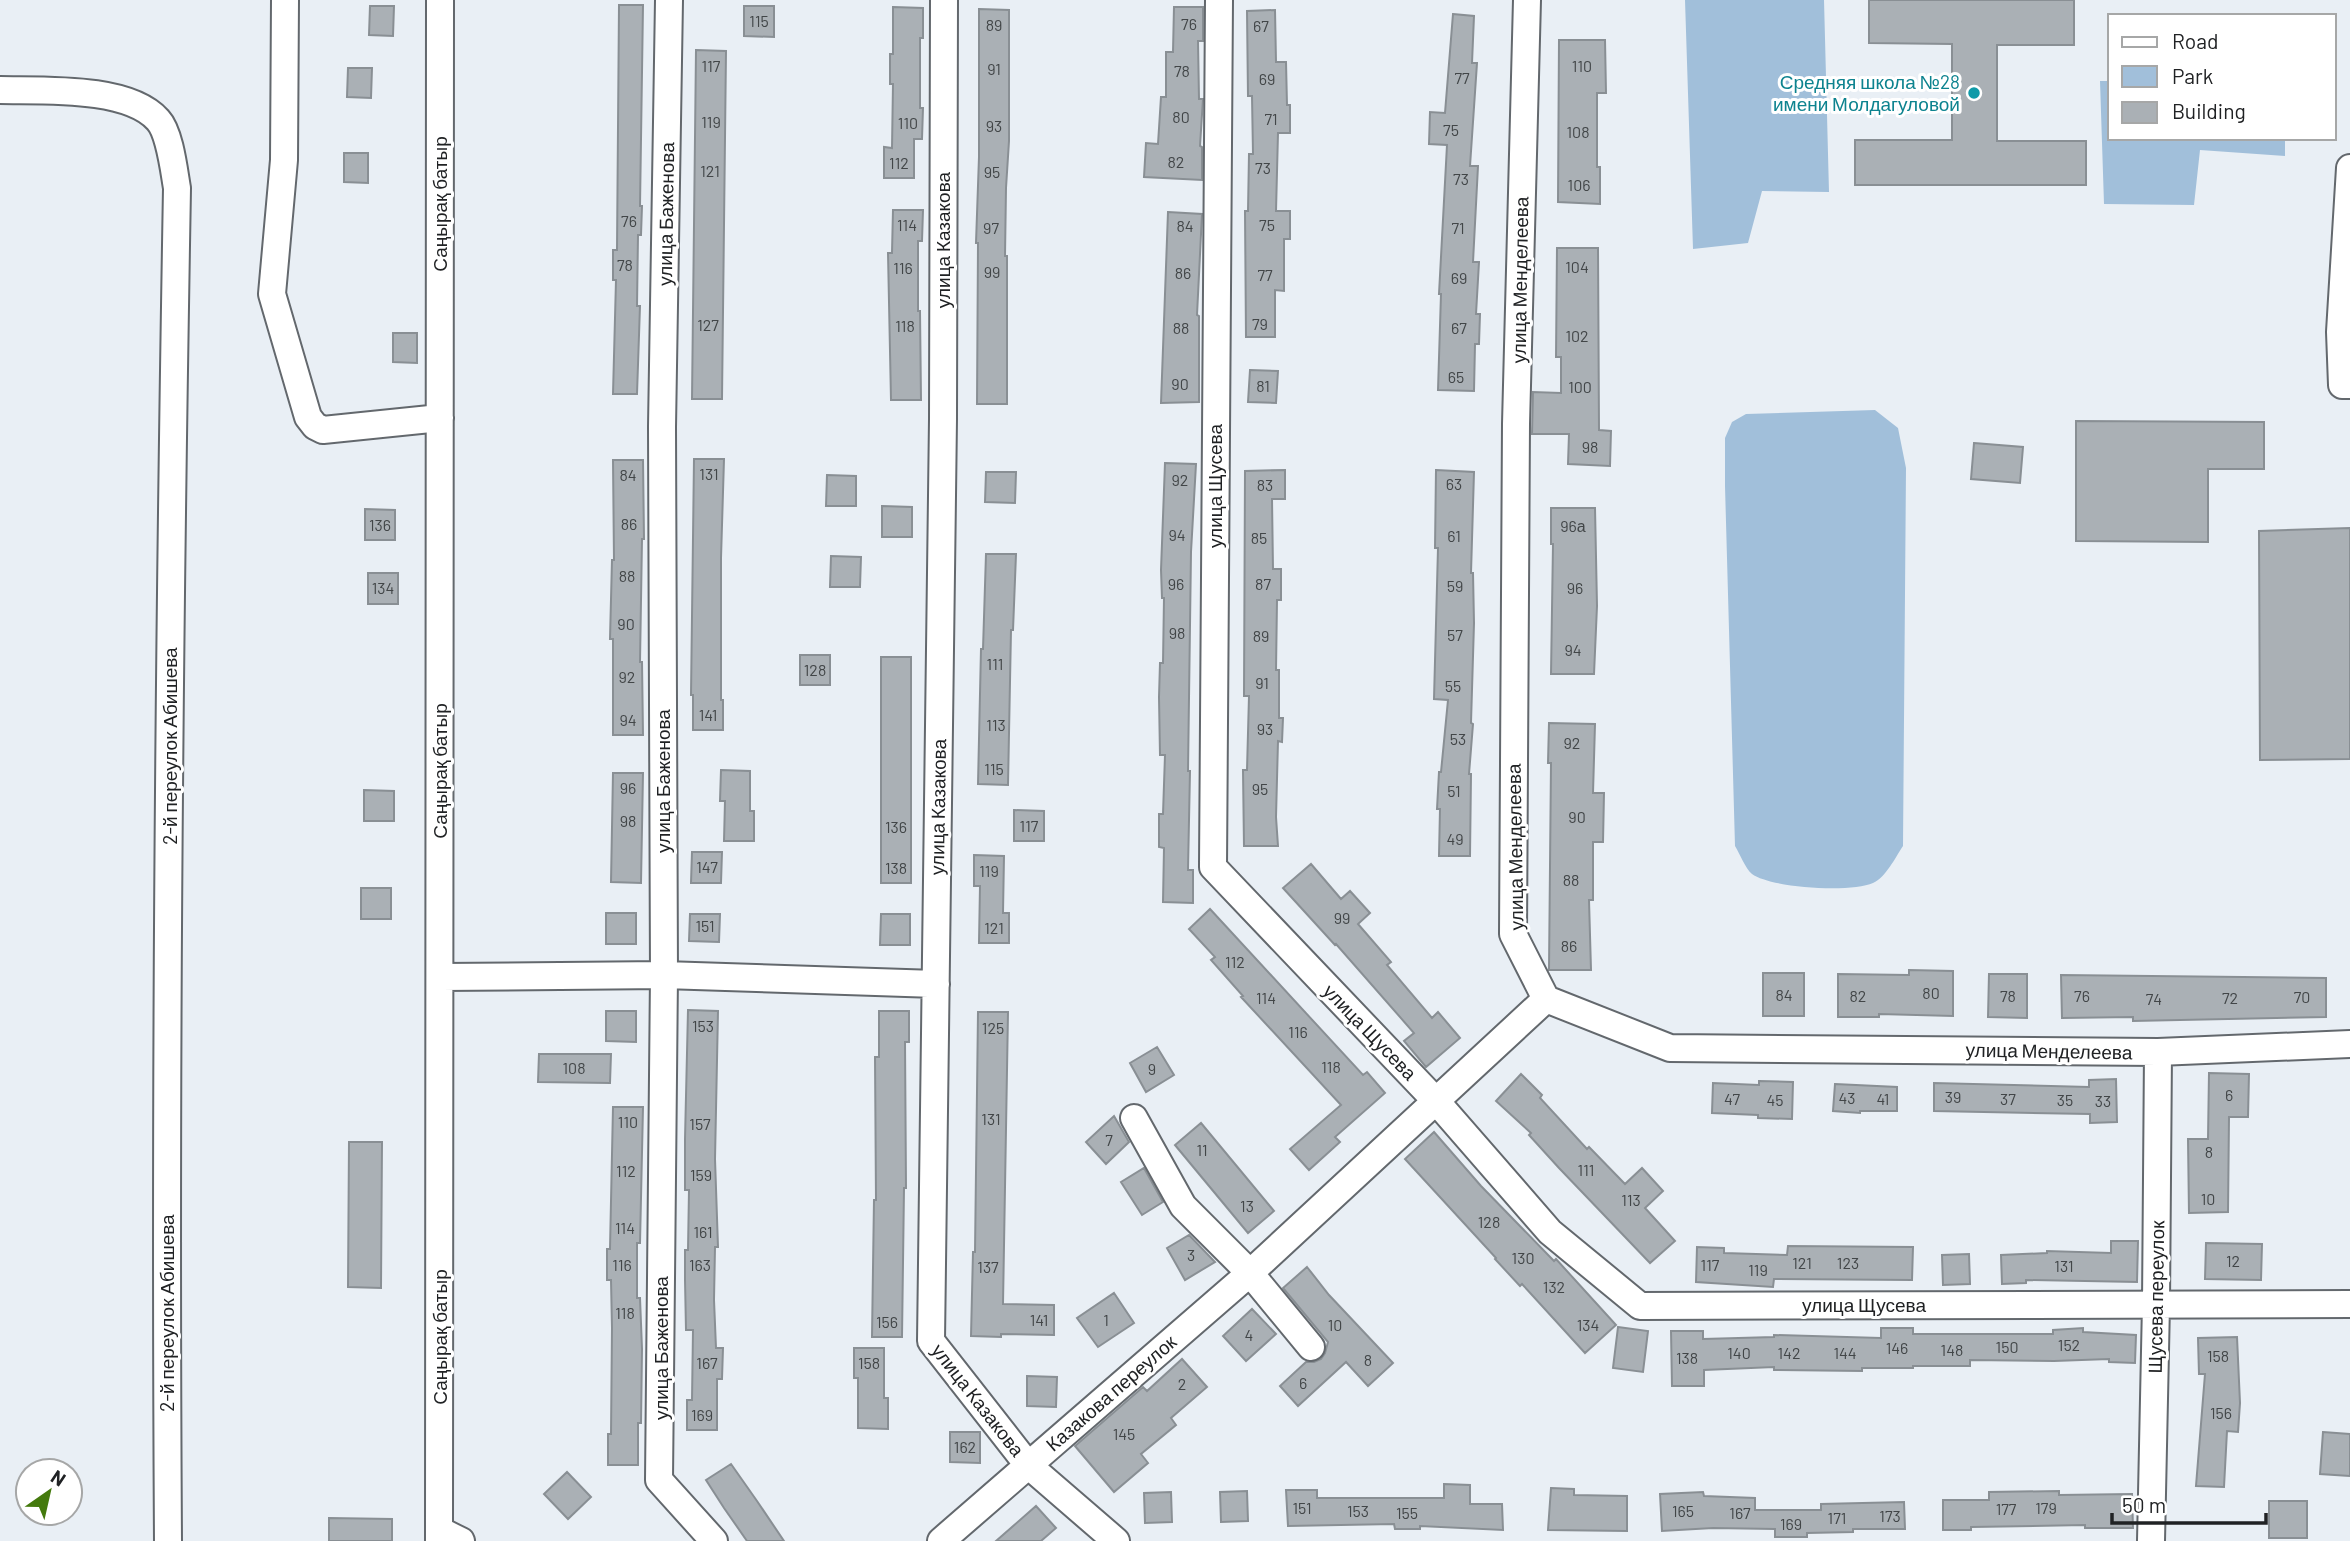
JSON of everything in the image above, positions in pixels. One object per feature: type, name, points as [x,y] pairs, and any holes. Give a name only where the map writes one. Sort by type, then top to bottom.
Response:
[{"type":"street","points":[[285,0],[284,160],[272,293],[304,408],[315,426],[323,430],[440,418]]},
{"type":"street","name":"Саңырақ батыр","points":[[440,0],[441,977],[447,1537]]},
{"type":"street","name":"улица Баженова","points":[[669,0],[662,427],[664,975],[659,1480],[714,1541]]},
{"type":"street","name":"улица Казакова","points":[[944,0],[943,419],[931,1341],[1028,1465],[1116,1541]]},
{"type":"street","name":"улица Щусева","points":[[1219,0],[1213,867],[1436,1101],[1550,1232],[1640,1306],[2350,1304]]},
{"type":"street","name":"улица Менделеева","points":[[1527,0],[1516,424],[1513,934],[1546,999],[1670,1048],[2158,1052],[2350,1044]]},
{"type":"street","name":"2-й переулок Абишева","points":[[0,90],[95,93],[139,105],[159,121],[167,140],[177,188],[170,616],[166,1275],[168,1541]]},
{"type":"street","points":[[2350,168],[2340,331],[2342,385],[2350,385]]},
{"type":"street","points":[[441,977],[664,975],[936,984]]},
{"type":"street","name":"Казакова переулок","points":[[941,1541],[1250,1273],[1546,999]]},
{"type":"street","name":"Щусева переулок","points":[[2151,1541],[2157,1304],[2158,1052]]},
{"type":"street","points":[[1135,1118],[1184,1206],[1250,1273],[1311,1347]]},
{"type":"green space","points":[[1685,0],[1824,0],[1829,192],[1762,191],[1748,243],[1693,249]]},
{"type":"green space","points":[[2100,81],[2108,81],[2108,140],[2285,140],[2285,156],[2200,150],[2194,205],[2104,204]]},
{"type":"green space","points":[[1875,410],[1898,428],[1906,468],[1903,846],[1886,872],[1873,883],[1847,888],[1811,888],[1776,883],[1752,874],[1735,846],[1725,438],[1732,422],[1746,414]]},
{"type":"building","name":"Средняя школа №28 имени Молдагуловой","points":[[1869,0],[2074,0],[2074,45],[1997,45],[1997,141],[2086,141],[2086,185],[1855,185],[1855,140],[1952,140],[1952,44],[1869,43]]},
{"type":"building","points":[[619,5],[643,5],[642,206],[641,235],[638,235],[637,306],[640,306],[637,394],[613,394],[616,280],[613,280],[613,250],[617,250]]},
{"type":"building","points":[[370,6],[394,6],[393,36],[369,35]]},
{"type":"building","points":[[744,6],[774,6],[774,37],[744,36]]},
{"type":"building","points":[[893,7],[923,8],[923,38],[920,38],[922,139],[914,139],[914,178],[884,178],[884,147],[892,148],[893,84],[890,84],[890,54],[893,54]]},
{"type":"building","points":[[1174,7],[1203,7],[1203,41],[1198,41],[1199,99],[1203,99],[1200,146],[1202,180],[1144,177],[1146,143],[1158,144],[1161,97],[1166,97],[1166,52],[1173,52]]},
{"type":"building","points":[[979,9],[1009,10],[1009,141],[1005,256],[1007,404],[977,404]]},
{"type":"building","points":[[1275,10],[1276,62],[1286,62],[1287,105],[1290,105],[1290,133],[1278,133],[1276,211],[1290,211],[1290,239],[1284,239],[1284,291],[1275,290],[1275,337],[1246,337],[1245,211],[1248,211],[1249,154],[1253,154],[1252,96],[1248,96],[1247,11]]},
{"type":"building","points":[[1453,14],[1474,16],[1472,63],[1477,63],[1470,166],[1478,166],[1473,262],[1479,262],[1476,314],[1480,314],[1479,344],[1475,344],[1474,391],[1438,390],[1439,294],[1447,145],[1429,144],[1430,112],[1445,113]]},
{"type":"building","points":[[1559,40],[1605,40],[1606,93],[1597,93],[1600,204],[1558,202]]},
{"type":"building","points":[[696,50],[726,51],[722,399],[692,399]]},
{"type":"building","points":[[348,68],[372,68],[371,98],[347,97]]},
{"type":"building","points":[[344,153],[368,153],[368,183],[344,182]]},
{"type":"building","points":[[893,210],[923,210],[922,241],[918,241],[921,400],[891,400],[888,253],[892,253]]},
{"type":"building","points":[[1168,212],[1202,214],[1197,315],[1199,402],[1161,403]]},
{"type":"building","points":[[1557,248],[1598,248],[1599,430],[1611,431],[1610,466],[1568,464],[1569,434],[1532,434],[1533,392],[1561,393],[1561,357],[1556,357]]},
{"type":"building","points":[[393,333],[417,333],[417,363],[393,362]]},
{"type":"building","points":[[1250,370],[1278,371],[1276,403],[1248,402]]},
{"type":"building","points":[[2076,421],[2264,422],[2264,469],[2208,469],[2208,542],[2076,541]]},
{"type":"building","points":[[1974,443],[2023,447],[2020,483],[1971,479]]},
{"type":"building","points":[[694,459],[724,459],[721,558],[723,730],[693,730],[691,695]]},
{"type":"building","points":[[613,460],[643,460],[644,539],[640,662],[643,735],[613,735],[613,639],[610,639],[614,560]]},
{"type":"building","points":[[1165,463],[1196,464],[1191,552],[1188,771],[1188,870],[1193,870],[1193,903],[1163,902],[1164,848],[1159,847],[1159,814],[1163,814],[1165,755],[1160,755],[1159,697],[1160,663],[1163,663],[1164,598],[1161,570]]},
{"type":"building","points":[[1285,470],[1285,499],[1272,499],[1273,569],[1281,569],[1281,600],[1277,600],[1276,670],[1279,670],[1279,718],[1283,718],[1282,742],[1278,741],[1278,846],[1244,846],[1243,770],[1247,770],[1249,696],[1244,696],[1245,471]]},
{"type":"building","points":[[1436,470],[1474,472],[1470,856],[1439,856],[1439,772],[1448,700],[1434,699],[1438,548],[1435,548]]},
{"type":"building","points":[[986,472],[1016,472],[1015,503],[985,502]]},
{"type":"building","points":[[827,475],[856,476],[856,506],[826,506]]},
{"type":"building","points":[[882,506],[912,507],[912,537],[882,537]]},
{"type":"building","points":[[1551,508],[1595,508],[1597,606],[1594,674],[1551,674]]},
{"type":"building","points":[[365,509],[395,510],[395,540],[365,540]]},
{"type":"building","points":[[2350,528],[2350,759],[2260,760],[2259,531]]},
{"type":"building","points":[[986,554],[1016,554],[1011,630],[1008,785],[978,784]]},
{"type":"building","points":[[831,556],[861,557],[860,587],[830,587]]},
{"type":"building","points":[[368,573],[398,573],[398,604],[368,604]]},
{"type":"building","points":[[800,655],[830,655],[830,685],[800,685]]},
{"type":"building","points":[[881,657],[911,657],[911,883],[881,883]]},
{"type":"building","points":[[1549,723],[1595,724],[1593,793],[1604,793],[1603,842],[1593,842],[1593,900],[1589,900],[1591,970],[1549,970]]},
{"type":"building","points":[[721,770],[750,771],[750,811],[754,811],[754,841],[724,841],[725,801],[720,801]]},
{"type":"building","points":[[613,773],[643,773],[641,883],[611,882]]},
{"type":"building","points":[[364,790],[394,791],[394,821],[364,821]]},
{"type":"building","points":[[1014,810],[1044,811],[1044,841],[1014,841]]},
{"type":"building","points":[[692,852],[722,852],[721,883],[691,883]]},
{"type":"building","points":[[974,855],[1004,856],[1003,913],[1009,913],[1009,943],[979,943],[980,886],[974,886]]},
{"type":"building","points":[[1311,864],[1341,899],[1350,891],[1370,913],[1358,924],[1391,962],[1387,965],[1432,1018],[1438,1012],[1460,1038],[1426,1067],[1404,1041],[1414,1033],[1283,888]]},
{"type":"building","points":[[361,888],[391,888],[391,919],[361,919]]},
{"type":"building","points":[[1210,909],[1363,1075],[1367,1072],[1385,1093],[1335,1137],[1340,1142],[1309,1170],[1290,1149],[1341,1105],[1241,997],[1243,996],[1211,960],[1215,957],[1189,929]]},
{"type":"building","points":[[606,913],[636,913],[636,944],[606,944]]},
{"type":"building","points":[[690,914],[720,914],[719,942],[689,941]]},
{"type":"building","points":[[881,914],[910,914],[910,945],[880,945]]},
{"type":"building","points":[[1909,970],[1953,971],[1953,1016],[1879,1014],[1879,1017],[1838,1017],[1838,974],[1909,975]]},
{"type":"building","points":[[1763,973],[1804,973],[1804,1016],[1763,1016]]},
{"type":"building","points":[[1989,974],[2027,974],[2027,1018],[1988,1017]]},
{"type":"building","points":[[2061,975],[2326,978],[2326,1017],[2133,1021],[2133,1017],[2062,1018]]},
{"type":"building","points":[[688,1010],[718,1011],[715,1159],[718,1247],[715,1247],[714,1300],[716,1348],[723,1348],[722,1379],[717,1379],[717,1430],[687,1430],[687,1400],[692,1400],[693,1330],[686,1330],[685,1280],[689,1190],[685,1190]]},
{"type":"building","points":[[606,1011],[636,1011],[636,1042],[606,1041]]},
{"type":"building","points":[[879,1011],[909,1011],[909,1042],[905,1042],[906,1188],[902,1337],[872,1337],[876,1200],[875,1057],[879,1057]]},
{"type":"building","points":[[978,1012],[1008,1012],[1003,1304],[1054,1305],[1054,1335],[971,1336],[975,1252]]},
{"type":"building","points":[[1157,1047],[1174,1075],[1146,1092],[1130,1063]]},
{"type":"building","points":[[539,1054],[611,1054],[610,1083],[538,1082]]},
{"type":"building","points":[[2209,1073],[2249,1074],[2248,1117],[2229,1117],[2228,1212],[2189,1213],[2188,1139],[2208,1139]]},
{"type":"building","points":[[1521,1074],[1587,1149],[1589,1147],[1625,1184],[1642,1168],[1663,1191],[1645,1208],[1675,1241],[1650,1263],[1559,1168],[1529,1135],[1531,1133],[1496,1101]]},
{"type":"building","points":[[2116,1079],[2117,1122],[2090,1123],[2090,1114],[1934,1111],[1934,1083],[2089,1087],[2089,1080]]},
{"type":"building","points":[[1759,1081],[1793,1082],[1792,1119],[1712,1113],[1713,1083],[1759,1085]]},
{"type":"building","points":[[1835,1084],[1897,1087],[1897,1111],[1833,1111]]},
{"type":"building","points":[[613,1107],[643,1107],[640,1243],[637,1243],[637,1298],[640,1298],[642,1349],[638,1465],[608,1465],[612,1328],[607,1249],[610,1249]]},
{"type":"building","points":[[1114,1116],[1129,1142],[1106,1164],[1086,1142]]},
{"type":"building","points":[[1201,1123],[1274,1211],[1248,1233],[1175,1145]]},
{"type":"building","points":[[1434,1132],[1481,1186],[1554,1261],[1556,1259],[1616,1325],[1585,1353],[1405,1159]]},
{"type":"building","points":[[349,1142],[382,1142],[381,1288],[348,1287]]},
{"type":"building","points":[[1144,1168],[1163,1202],[1142,1215],[1121,1182]]},
{"type":"building","points":[[1189,1235],[1215,1262],[1185,1280],[1167,1248]]},
{"type":"building","points":[[2111,1241],[2138,1241],[2137,1282],[2026,1280],[2026,1283],[2002,1284],[2001,1255],[2047,1251],[2111,1253]]},
{"type":"building","points":[[2206,1243],[2262,1244],[2261,1280],[2205,1279]]},
{"type":"building","points":[[1788,1246],[1913,1247],[1912,1280],[1774,1279],[1773,1287],[1696,1282],[1697,1247],[1724,1248],[1724,1253],[1787,1255]]},
{"type":"building","points":[[1969,1254],[1970,1284],[1943,1285],[1942,1255]]},
{"type":"building","points":[[1307,1267],[1329,1295],[1393,1363],[1368,1386],[1346,1362],[1298,1406],[1280,1386],[1306,1362],[1321,1359],[1328,1342],[1283,1288]]},
{"type":"building","points":[[1114,1293],[1134,1323],[1098,1347],[1077,1318]]},
{"type":"building","points":[[1252,1309],[1276,1334],[1246,1361],[1223,1336]]},
{"type":"building","points":[[1618,1327],[1648,1331],[1643,1372],[1613,1368]]},
{"type":"building","points":[[1881,1328],[1913,1328],[1913,1334],[2053,1334],[2053,1330],[2083,1328],[2083,1332],[2136,1335],[2135,1363],[2109,1362],[2109,1359],[1970,1360],[1970,1366],[1862,1368],[1862,1371],[1774,1370],[1774,1367],[1704,1370],[1704,1386],[1672,1386],[1671,1331],[1703,1331],[1703,1339],[1774,1335],[1881,1338]]},
{"type":"building","points":[[2237,1337],[2240,1403],[2238,1432],[2227,1431],[2224,1487],[2196,1486],[2205,1374],[2199,1374],[2198,1338]]},
{"type":"building","points":[[854,1348],[884,1348],[884,1398],[888,1398],[888,1429],[858,1428],[858,1378],[854,1378]]},
{"type":"building","points":[[1182,1359],[1207,1387],[1171,1418],[1176,1425],[1141,1454],[1148,1463],[1114,1492],[1075,1446],[1143,1387],[1147,1391]]},
{"type":"building","points":[[1027,1376],[1057,1377],[1056,1407],[1027,1406]]},
{"type":"building","points":[[950,1432],[980,1432],[980,1463],[950,1462]]},
{"type":"building","points":[[2323,1432],[2350,1434],[2350,1476],[2320,1474]]},
{"type":"building","points":[[731,1464],[784,1541],[747,1541],[724,1508],[706,1480]]},
{"type":"building","points":[[567,1472],[591,1497],[568,1519],[544,1494]]},
{"type":"building","points":[[1444,1484],[1470,1485],[1470,1504],[1502,1504],[1503,1530],[1420,1526],[1420,1529],[1395,1529],[1394,1524],[1288,1526],[1286,1490],[1317,1490],[1317,1498],[1444,1498]]},
{"type":"building","points":[[1551,1488],[1574,1489],[1574,1495],[1627,1496],[1627,1531],[1548,1530]]},
{"type":"building","points":[[1247,1491],[1248,1521],[1221,1522],[1220,1492]]},
{"type":"building","points":[[2059,1491],[2059,1495],[2132,1494],[2133,1528],[2085,1528],[2085,1525],[1943,1530],[1943,1500],[1989,1500],[1989,1492]]},
{"type":"building","points":[[1171,1492],[1172,1522],[1145,1523],[1144,1493]]},
{"type":"building","points":[[1703,1492],[1704,1496],[1755,1498],[1755,1510],[1821,1510],[1821,1504],[1904,1502],[1905,1529],[1853,1529],[1853,1532],[1807,1533],[1807,1537],[1775,1537],[1775,1529],[1662,1531],[1660,1494]]},
{"type":"building","points":[[2269,1501],[2307,1501],[2307,1538],[2269,1538]]},
{"type":"building","points":[[1036,1506],[1056,1528],[1041,1541],[996,1541]]},
{"type":"building","points":[[329,1518],[392,1519],[392,1541],[329,1541]]},
{"type":"place","name":"Средняя школа №28 имени Молдагуловой","points":[[1974,93]]}]
